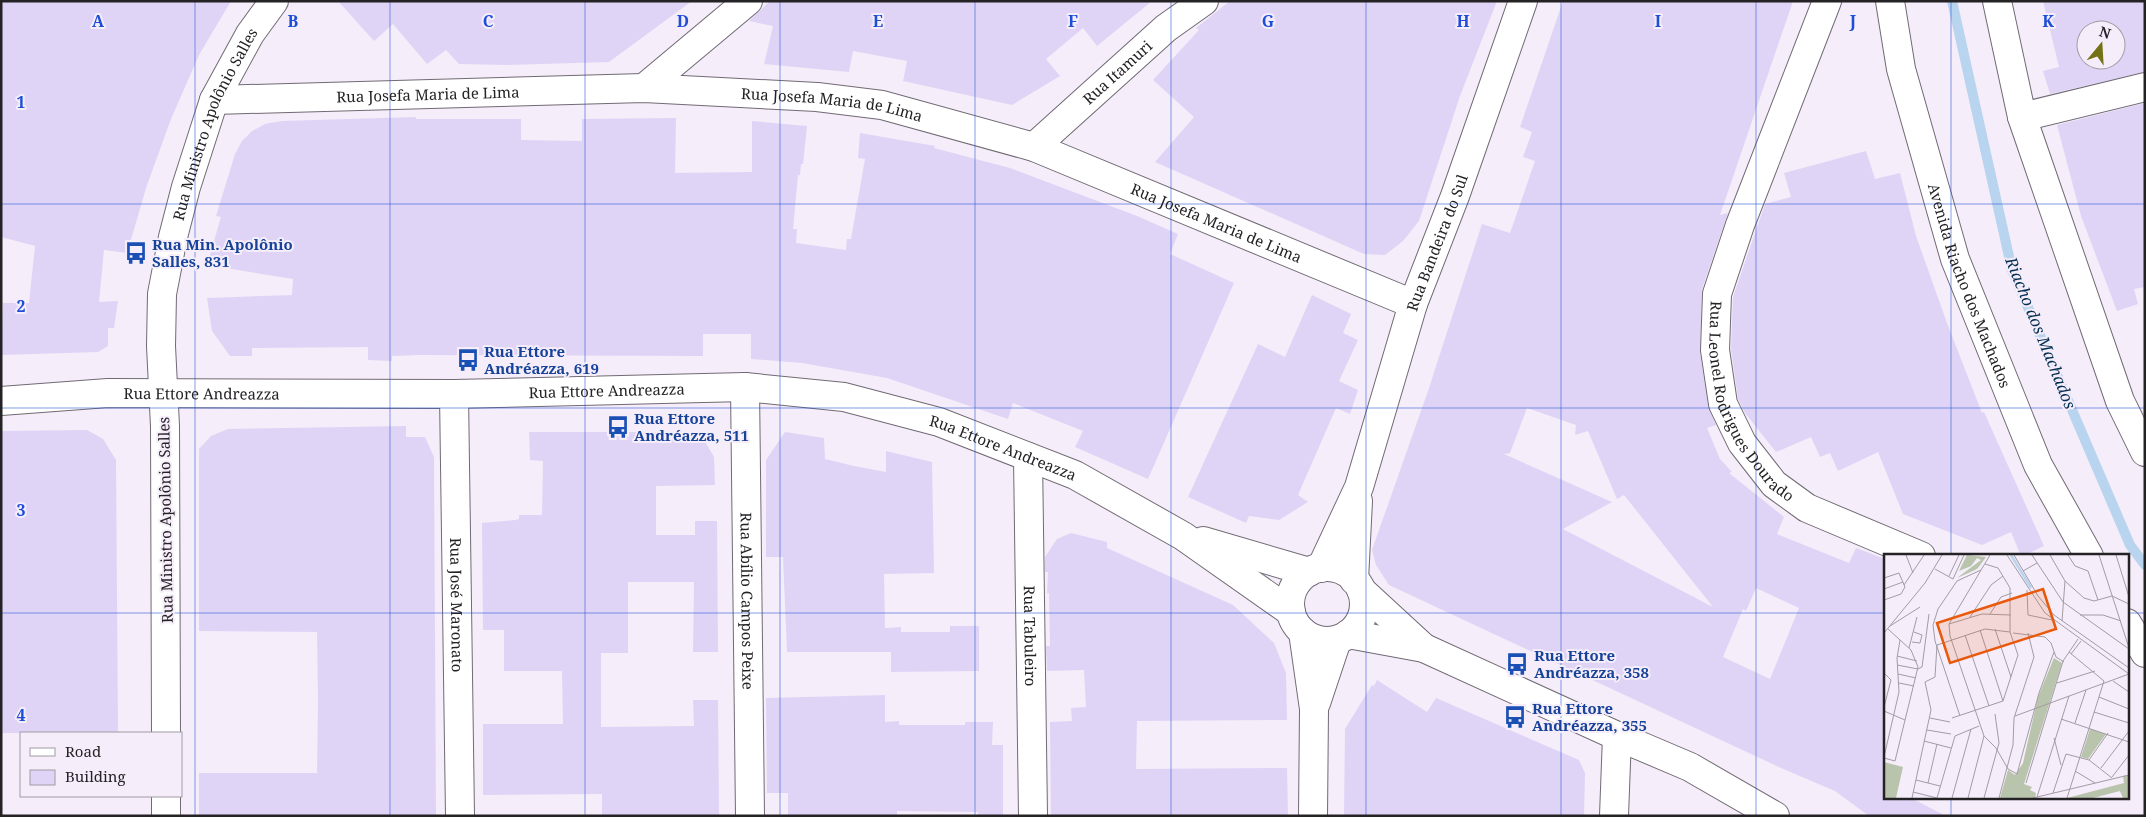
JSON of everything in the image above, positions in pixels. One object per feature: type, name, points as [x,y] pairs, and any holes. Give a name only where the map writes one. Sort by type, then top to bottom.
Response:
[{"type":"street","name":"Rua Ministro Apolônio Salles","points":[[166,732],[165,426],[162,394],[162,294],[173,236],[186,187],[214,100],[250,34],[274,1]]},
{"type":"street","points":[[644,88],[748,1]]},
{"type":"street","name":"Rua Itamuri","points":[[1034,147],[1166,28],[1204,1]]},
{"type":"street","name":"Rua Bandeira do Sul","points":[[1315,570],[1359,487],[1413,304],[1455,196],[1523,1]]},
{"type":"street","name":"Rua Leonel Rodrigues Dourado","points":[[1827,1],[1740,225],[1717,294],[1715,350],[1723,404],[1742,444],[1774,484],[1807,508],[1916,554]]},
{"type":"street","name":"Avenida Riacho dos Machados","points":[[1890,1],[1901,69],[1956,259],[2038,465],[2088,554]]},
{"type":"street","points":[[1997,1],[2022,117],[2120,401],[2145,452]]},
{"type":"street","points":[[2022,117],[2145,87]]},
{"type":"street","name":"Rua Josefa Maria de Lima","points":[[214,100],[644,88],[817,97],[882,105],[1034,147],[1413,304]]},
{"type":"street","name":"Rua Ettore Andreazza","points":[[1,401],[108,393],[454,394],[745,387],[844,398],[939,422],[1075,475],[1183,536],[1297,622]]},
{"type":"street","name":"Rua Abílio Campos Peixe","points":[[745,387],[750,816]]},
{"type":"street","name":"Rua José Maronato","points":[[454,394],[460,816]]},
{"type":"street","name":"Rua Tabuleiro","points":[[1028,457],[1033,816]]},
{"type":"street","name":"Rua Bandeira do Sul","points":[[1358,585],[1359,487]]},
{"type":"street","name":"Rua Ettore Andreazza","points":[[1183,536],[1315,570]]},
{"type":"street","points":[[1313,816],[1314,710],[1297,622],[1290,600],[1293,588],[1300,579],[1315,570],[1333,568],[1345,572],[1424,648]]},
{"type":"street","points":[[1314,710],[1342,637],[1357,626],[1363,614],[1364,602],[1358,585]]},
{"type":"street","points":[[1297,622],[1313,638],[1342,637],[1424,648],[1690,768],[1775,816]]},
{"type":"street","points":[[2128,625],[2138,648]]},
{"type":"street","points":[[1614,816],[1616,736]]},
{"type":"street","points":[[166,797],[166,816]]},
{"type":"building","points":[[1,1],[231,1],[199,55],[171,119],[147,185],[127,253],[104,250],[99,302],[118,301],[114,328],[108,328],[108,346],[98,352],[1,355],[3,303],[29,303],[35,246],[1,237]]},
{"type":"building","points":[[338,1],[692,1],[609,62],[508,65],[459,64],[446,50],[427,64],[393,24],[374,41]]},
{"type":"building","points":[[770,1],[1152,1],[1097,46],[1083,28],[1046,59],[1060,76],[1012,105],[903,81],[907,61],[853,51],[849,72],[764,64],[773,26],[749,21]]},
{"type":"building","points":[[1230,1],[1497,1],[1460,96],[1419,221],[1403,241],[1385,255],[1364,254],[1155,162],[1194,117],[1153,80],[1199,30],[1196,28]]},
{"type":"building","points":[[1563,1],[1793,1],[1720,215],[1728,213],[1702,289],[1700,352],[1708,406],[1716,425],[1707,428],[1720,459],[1732,472],[1729,473],[1784,517],[1777,534],[1849,563],[1856,548],[1884,559],[1884,800],[1915,800],[1946,816],[1869,816],[1835,791],[1781,768],[1389,585],[1376,565],[1372,550],[1428,391],[1482,224],[1510,233],[1535,161],[1523,157],[1532,132],[1520,127]],"holes":[[[1527,408],[1576,425],[1575,435],[1588,431],[1617,499],[1624,495],[1713,607],[1563,529],[1612,502],[1504,454],[1510,453]],[[1756,588],[1799,608],[1770,679],[1723,657],[1743,609],[1746,611]]]},
{"type":"building","points":[[2043,1],[2145,1],[2145,72],[2050,94],[2043,71],[2059,67]]},
{"type":"building","points":[[2145,103],[2145,287],[2134,289],[2138,304],[2117,311],[2081,216],[2057,125]]},
{"type":"building","points":[[416,117],[416,119],[521,119],[521,140],[582,141],[582,119],[676,118],[675,173],[752,172],[752,121],[807,126],[803,164],[801,164],[800,175],[798,175],[793,229],[797,229],[796,243],[846,250],[847,239],[851,239],[865,159],[858,158],[860,133],[935,146],[934,148],[1010,168],[1137,216],[1178,234],[1170,254],[1234,283],[1148,479],[1075,447],[1083,431],[1013,403],[1008,419],[887,378],[802,363],[751,359],[751,334],[703,334],[703,356],[420,355],[392,356],[392,361],[368,360],[368,347],[252,348],[252,356],[230,356],[212,331],[207,298],[292,295],[293,279],[207,265],[221,217],[216,216],[235,154],[242,141],[252,131],[265,124],[281,121]]},
{"type":"building","points":[[1866,151],[1875,179],[1900,173],[1916,236],[1947,323],[1982,413],[1984,412],[2044,546],[2027,554],[2020,554],[2011,532],[1982,545],[1903,514],[1878,452],[1838,471],[1830,453],[1820,457],[1811,437],[1776,452],[1745,413],[1738,399],[1731,349],[1733,297],[1765,204],[1791,197],[1784,173]]},
{"type":"building","points":[[1312,295],[1351,314],[1343,333],[1358,340],[1339,381],[1358,390],[1350,414],[1336,408],[1298,495],[1308,502],[1279,520],[1249,516],[1246,523],[1188,497],[1258,344],[1285,357]]},
{"type":"building","points":[[406,426],[406,437],[425,437],[434,457],[436,816],[199,816],[199,773],[317,773],[318,701],[317,632],[199,631],[199,449],[211,436],[228,429]]},
{"type":"building","points":[[87,430],[103,439],[116,460],[118,732],[1,733],[1,431]]},
{"type":"building","points":[[529,432],[656,432],[656,439],[703,438],[714,457],[715,485],[656,486],[656,535],[695,535],[695,521],[717,521],[718,652],[693,652],[694,582],[628,582],[628,653],[601,653],[601,727],[694,726],[693,700],[718,700],[719,816],[602,816],[602,794],[483,795],[483,724],[563,724],[562,671],[504,671],[504,630],[483,630],[482,523],[515,520],[519,519],[519,515],[542,515],[543,461],[530,460]]},
{"type":"building","points":[[785,432],[824,438],[825,459],[854,466],[886,472],[886,451],[932,462],[934,573],[884,574],[885,628],[901,627],[901,632],[950,632],[950,626],[979,626],[979,671],[891,672],[891,652],[787,652],[783,557],[766,557],[766,460]]},
{"type":"building","points":[[1071,533],[1107,542],[1107,548],[1233,605],[1274,643],[1286,673],[1287,720],[1137,721],[1136,769],[1287,768],[1288,815],[1051,815],[1050,722],[1072,721],[1071,708],[1086,707],[1084,670],[1047,671],[1046,646],[1050,646],[1049,593],[1047,593],[1048,572],[1045,572],[1045,557],[1057,539]]},
{"type":"building","points":[[1377,680],[1427,712],[1436,698],[1579,760],[1585,773],[1584,816],[1344,816],[1345,729]]},
{"type":"building","points":[[885,695],[885,722],[899,721],[899,725],[965,725],[965,722],[993,722],[992,745],[1003,745],[1003,816],[978,816],[978,812],[897,811],[897,816],[788,816],[788,793],[767,793],[766,698]]},
{"type":"waterway","name":"Riacho dos Machados","points":[[1952,1],[2012,270],[2130,545],[2145,565]]},
{"type":"place","name":"Rua Min. Apolônio Salles, 831","points":[[136,253]]},
{"type":"place","name":"Rua Ettore Andréazza, 619","points":[[468,360]]},
{"type":"place","name":"Rua Ettore Andréazza, 511","points":[[618,427]]},
{"type":"place","name":"Rua Ettore Andréazza, 358","points":[[1517,664]]},
{"type":"place","name":"Rua Ettore Andréazza, 355","points":[[1515,717]]}]
